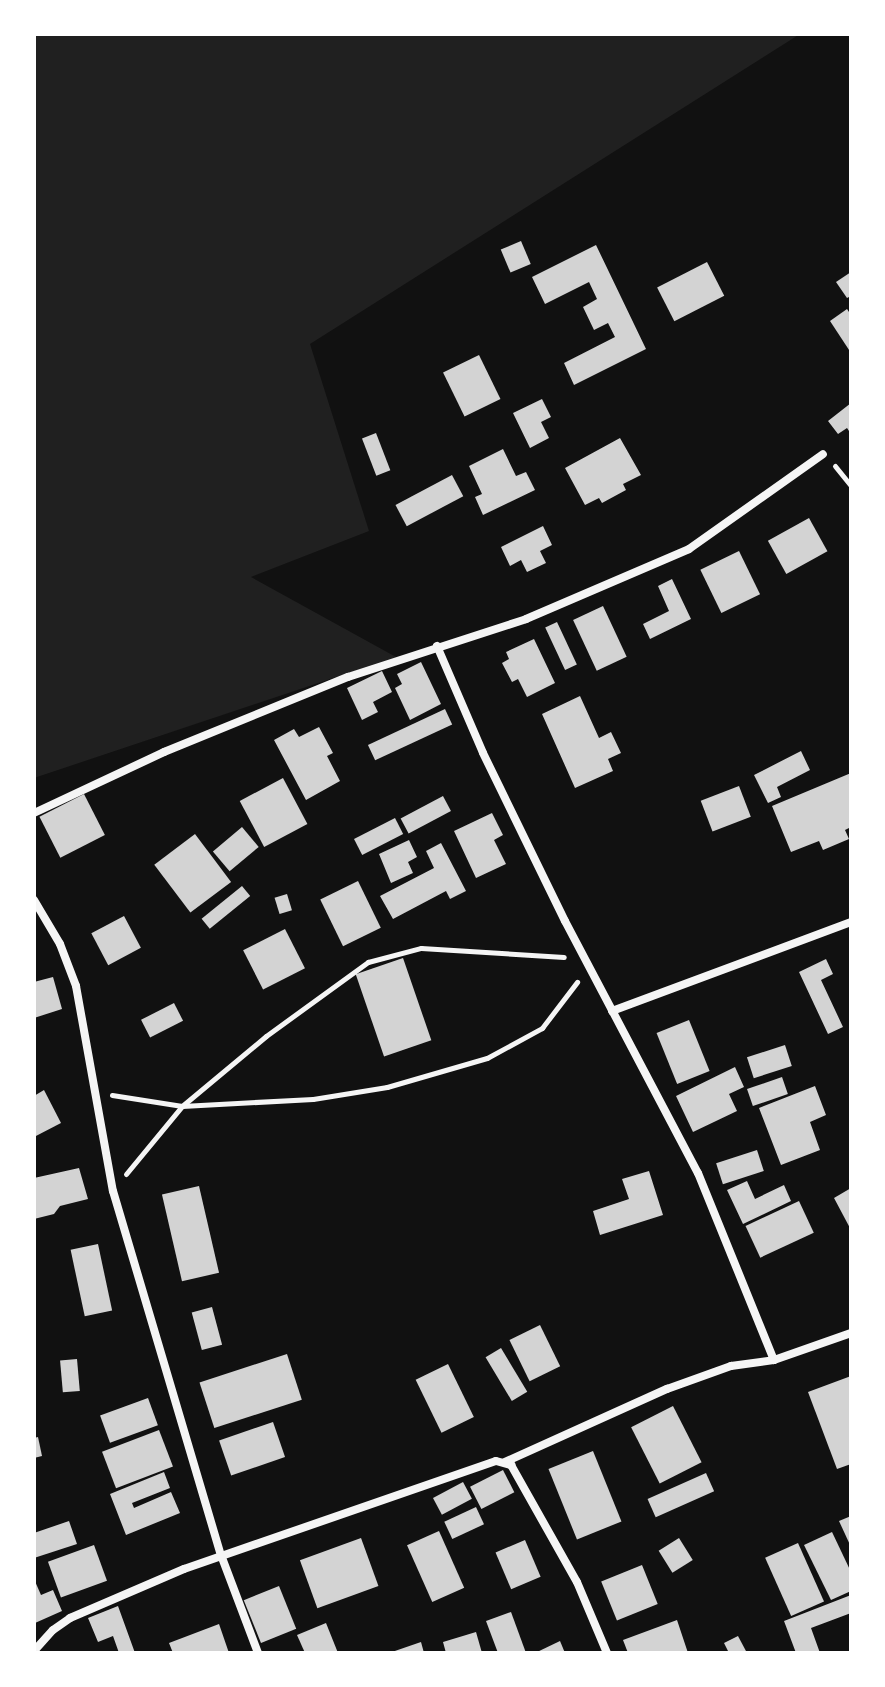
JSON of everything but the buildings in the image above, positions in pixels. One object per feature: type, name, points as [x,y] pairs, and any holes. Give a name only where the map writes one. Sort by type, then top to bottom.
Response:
[{"type":"street","points":[[34,813],[164,752],[437,646],[526,619],[689,549],[823,454]]},
{"type":"street","points":[[437,646],[483,753],[565,921],[591,965],[698,1173],[774,1360]]},
{"type":"street","points":[[34,900],[60,944],[76,986],[113,1191],[221,1555],[258,1653]]},
{"type":"street","points":[[612,1011],[851,922]]},
{"type":"street","points":[[34,1651],[53,1630],[70,1618],[221,1555],[481,1465],[505,1462],[667,1389],[731,1366],[774,1360],[851,1333]]},
{"type":"street","points":[[505,1462],[511,1465],[577,1582],[607,1653]]},
{"type":"path","points":[[823,454],[851,486]]},
{"type":"path","points":[[95,1093],[182,1106],[349,1095],[487,1058],[542,1028],[591,965],[564,957],[511,951],[421,948],[392,953],[368,962],[266,1036],[182,1106],[113,1191]]},
{"type":"shaded area","points":[[34,34],[800,34],[310,344],[369,531],[251,577],[396,657],[34,778]]}]
